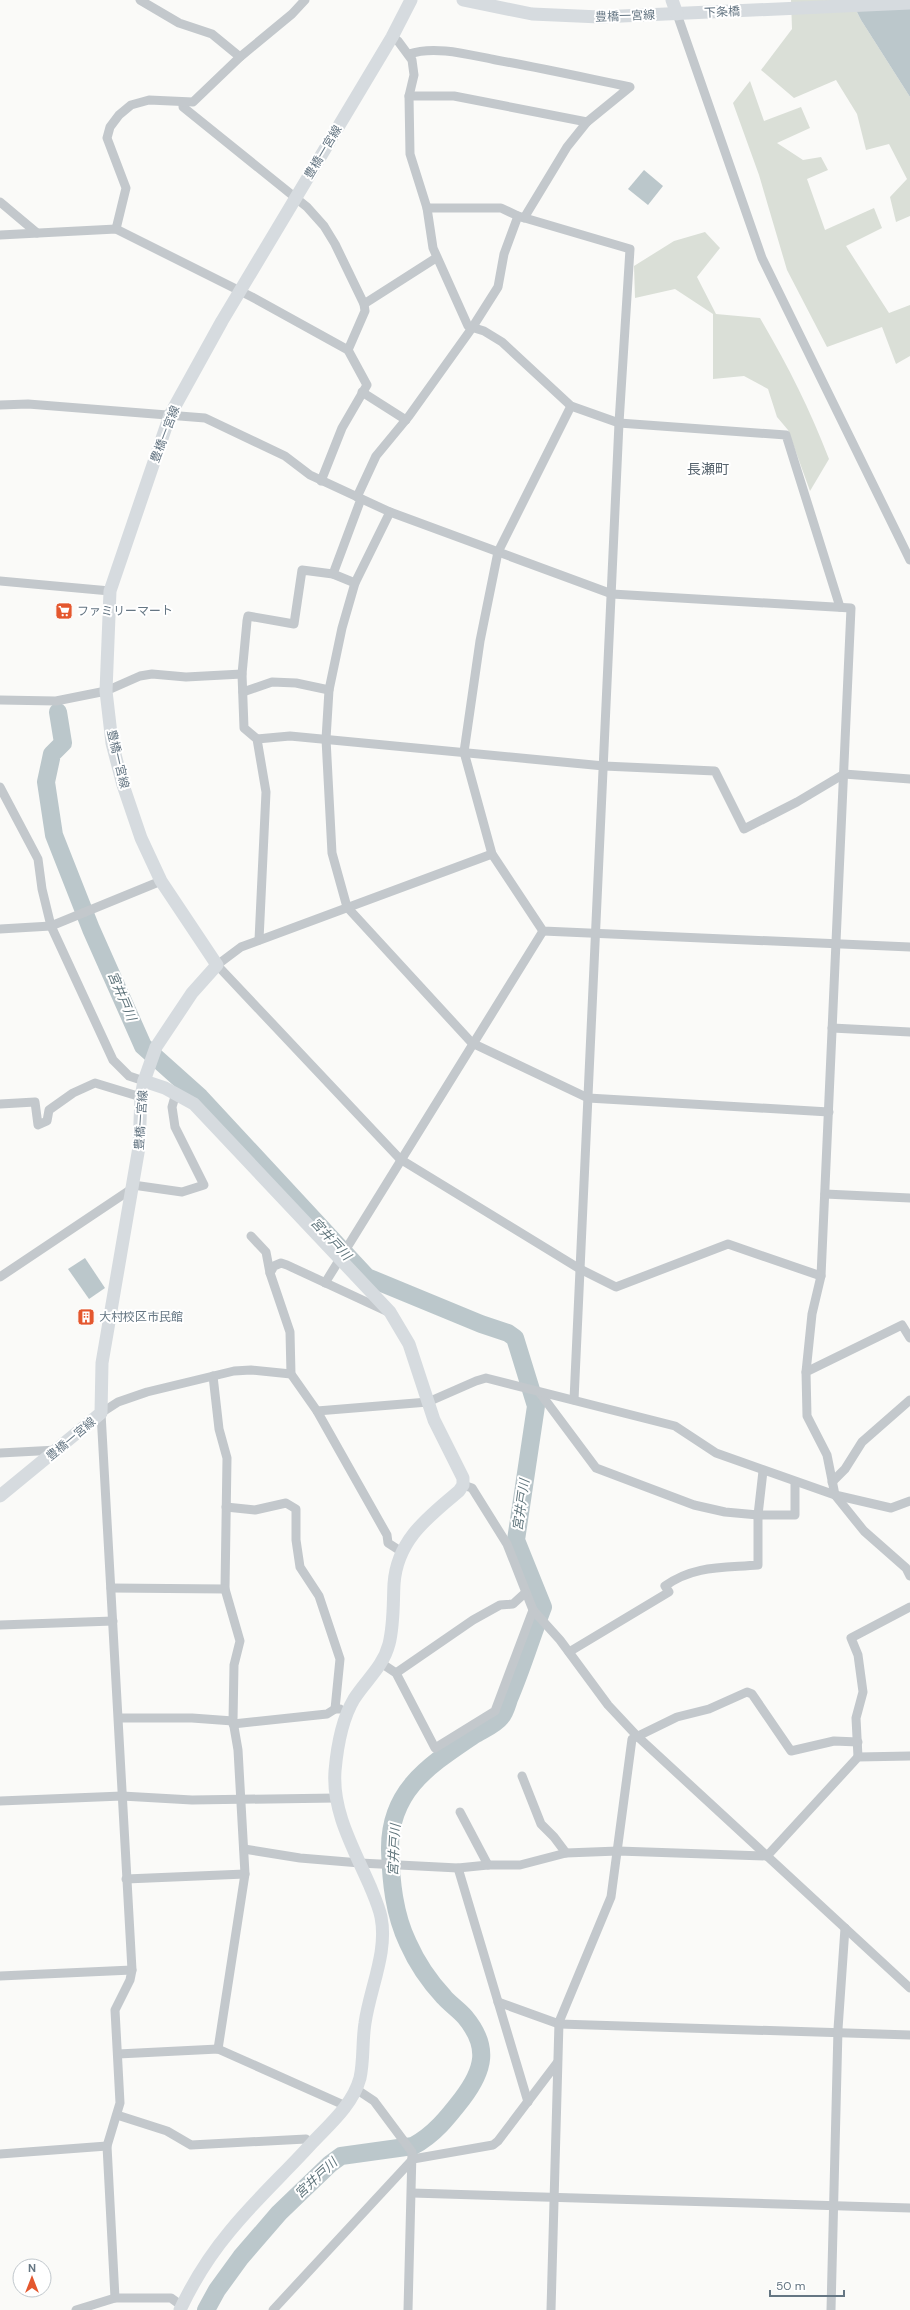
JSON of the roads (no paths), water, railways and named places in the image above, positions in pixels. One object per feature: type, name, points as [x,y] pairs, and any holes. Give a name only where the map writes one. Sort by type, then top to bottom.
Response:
[{"type":"main road","name":"豊橋一宮線","points":[[0,1496],[101,1413],[102,1363],[139,1147],[140,1098],[144,1081],[156,1047],[192,993],[216,965],[161,881],[141,838],[123,785],[112,743],[106,691],[110,591],[170,415],[296,197],[392,37],[411,0]]},
{"type":"main road","name":"豊橋一宮線","points":[[463,0],[505,10],[560,16],[600,18],[677,14]]},
{"type":"main road","points":[[672,0],[677,14]]},
{"type":"main road","name":"下条橋","points":[[677,14],[910,2]]},
{"type":"main road","points":[[144,1081],[176,1093],[194,1104],[205,1114],[340,1256],[390,1312],[409,1344],[440,1434],[460,1471],[463,1485],[459,1491],[420,1524],[410,1537],[402,1552],[395,1581],[392,1632],[387,1651],[381,1663],[354,1699],[345,1719],[336,1770],[336,1798],[338,1809],[381,1915],[383,1946],[364,2026],[362,2066],[356,2089],[346,2106],[230,2230],[208,2261],[181,2308]]},
{"type":"street","points":[[142,0],[180,23],[212,34],[240,57]]},
{"type":"street","points":[[116,229],[126,188],[107,138],[110,127],[119,115],[131,106],[149,100],[183,103],[193,102],[240,57],[292,14],[305,0]]},
{"type":"street","points":[[677,14],[762,258],[910,560]]},
{"type":"street","points":[[392,37],[398,41],[409,54],[414,75],[409,96],[410,154],[427,208],[433,248],[436,258],[468,326],[484,331],[502,342],[571,406],[619,423],[786,434],[840,607]]},
{"type":"street","points":[[333,574],[359,498],[376,456],[406,420],[472,328],[498,287],[504,254],[521,217],[567,147],[587,122],[630,88],[552,70],[460,54],[419,51],[409,54]]},
{"type":"street","points":[[409,96],[454,96],[587,122]]},
{"type":"street","points":[[183,103],[183,107],[296,197],[307,207],[329,234],[364,304],[365,311],[348,350]]},
{"type":"street","points":[[0,202],[37,233]]},
{"type":"street","points":[[427,208],[501,208],[521,217],[630,249],[619,423],[574,1400]]},
{"type":"street","points":[[0,235],[116,229],[241,291],[348,350],[367,385],[342,428],[321,481]]},
{"type":"street","points":[[364,304],[436,258]]},
{"type":"street","points":[[362,392],[406,420]]},
{"type":"street","points":[[0,405],[28,404],[205,418],[285,456],[310,476],[390,512],[612,594],[851,608],[821,1276],[812,1314],[806,1372],[807,1416],[827,1455],[835,1495],[864,1531],[906,1568],[910,1576]]},
{"type":"street","points":[[543,930],[492,854],[464,752],[480,641],[498,552],[571,406]]},
{"type":"street","points":[[390,512],[355,583],[342,628],[329,690],[326,739],[332,853],[347,907],[472,1043],[588,1098],[828,1112]]},
{"type":"street","points":[[259,940],[266,792],[257,739],[244,728],[242,674],[248,616],[294,624],[302,570],[333,574],[355,583]]},
{"type":"street","points":[[0,581],[110,591]]},
{"type":"street","points":[[0,700],[56,701],[106,691],[140,676],[186,677],[242,674]]},
{"type":"street","points":[[243,692],[272,682],[296,682],[329,690]]},
{"type":"street","points":[[257,739],[290,736],[604,766],[716,771],[744,829],[798,802],[844,774],[910,779]]},
{"type":"street","points":[[0,787],[38,859],[42,889],[51,926],[113,1060],[129,1076],[144,1081]]},
{"type":"street","points":[[492,854],[241,947],[216,965],[400,1159],[580,1269],[616,1287],[728,1244],[821,1276]]},
{"type":"street","points":[[0,929],[51,926],[161,881]]},
{"type":"street","points":[[543,930],[910,947]]},
{"type":"street","points":[[325,1283],[346,1246],[543,930]]},
{"type":"street","points":[[832,1028],[910,1032]]},
{"type":"street","points":[[0,1104],[35,1102],[38,1125],[47,1121],[49,1110],[73,1093],[95,1083],[140,1098]]},
{"type":"street","points":[[0,1277],[133,1186],[182,1192],[204,1186],[175,1127],[172,1107],[176,1093]]},
{"type":"street","points":[[825,1194],[910,1198]]},
{"type":"street","points":[[251,1236],[266,1252],[270,1273],[290,1332],[291,1374],[317,1411],[387,1535],[388,1543],[402,1552]]},
{"type":"street","points":[[270,1273],[274,1266],[281,1263],[390,1312]]},
{"type":"street","points":[[806,1372],[902,1325],[910,1338]]},
{"type":"street","points":[[115,2298],[107,2146],[120,2103],[115,2010],[130,1980],[132,1970],[101,1413],[118,1402],[148,1392],[234,1371],[251,1370],[291,1374]]},
{"type":"street","points":[[213,1376],[219,1429],[227,1458],[225,1589],[240,1642],[234,1665],[233,1722],[238,1750],[242,1798],[245,1874],[218,2049]]},
{"type":"street","points":[[317,1411],[428,1402],[486,1378],[675,1426],[716,1453],[795,1483],[835,1495],[891,1508],[910,1501]]},
{"type":"street","points":[[538,1392],[596,1468],[694,1505],[725,1512],[758,1515],[795,1515],[795,1483]]},
{"type":"street","points":[[832,1482],[845,1469],[862,1442],[910,1400]]},
{"type":"street","points":[[0,1453],[57,1450]]},
{"type":"street","points":[[569,1652],[669,1592],[665,1586],[680,1576],[698,1570],[758,1565],[758,1515],[763,1471]]},
{"type":"street","points":[[463,1485],[472,1488],[507,1544],[525,1593],[534,1611],[569,1652],[608,1705],[637,1736],[910,1988]]},
{"type":"street","points":[[226,1507],[255,1510],[286,1503],[296,1509],[296,1540],[300,1567],[319,1596],[340,1659],[335,1709]]},
{"type":"street","points":[[111,1588],[225,1589]]},
{"type":"street","points":[[396,1673],[473,1620],[500,1605],[512,1604],[525,1593]]},
{"type":"street","points":[[244,1849],[300,1858],[360,1863],[458,1868],[488,1864],[520,1865],[566,1853],[618,1851],[767,1856],[858,1757],[856,1718],[863,1692],[858,1655],[851,1638],[910,1607]]},
{"type":"street","points":[[381,1663],[396,1673],[435,1748],[495,1711],[534,1611]]},
{"type":"street","points":[[0,1625],[113,1620]]},
{"type":"street","points":[[551,2310],[559,2024],[611,1897],[632,1739],[676,1717],[709,1708],[747,1692],[752,1694],[791,1751],[834,1741],[858,1742]]},
{"type":"street","points":[[119,1718],[192,1718],[233,1722],[327,1714],[335,1709],[349,1709]]},
{"type":"street","points":[[858,1757],[910,1756]]},
{"type":"street","points":[[522,1776],[541,1824],[554,1837],[566,1853]]},
{"type":"street","points":[[0,1801],[122,1796],[192,1800],[242,1798],[336,1798]]},
{"type":"street","points":[[460,1812],[488,1864]]},
{"type":"street","points":[[458,1868],[528,2102]]},
{"type":"street","points":[[126,1879],[245,1874]]},
{"type":"street","points":[[831,2310],[838,2033],[845,1928]]},
{"type":"street","points":[[0,1976],[132,1970]]},
{"type":"street","points":[[498,2002],[559,2024],[910,2035]]},
{"type":"street","points":[[118,2054],[218,2049],[346,2106]]},
{"type":"street","points":[[273,2310],[412,2156],[494,2145],[558,2063]]},
{"type":"street","points":[[356,2089],[374,2101],[412,2156],[408,2310]]},
{"type":"street","points":[[117,2115],[167,2131],[191,2145],[306,2140],[312,2144]]},
{"type":"street","points":[[0,2154],[107,2146]]},
{"type":"street","points":[[412,2193],[910,2208]]},
{"type":"street","points":[[76,2310],[115,2298],[172,2298],[181,2308]]},
{"type":"waterway","name":"宮井戸川","points":[[58,712],[63,743],[52,754],[46,782],[54,835],[91,929],[143,1046],[200,1097],[367,1277],[481,1324],[508,1333],[515,1338],[536,1406],[516,1540],[543,1607],[506,1709],[498,1720],[492,1725],[474,1735],[442,1757],[415,1781],[405,1795],[397,1811],[392,1829],[390,1850],[392,1885],[396,1909],[403,1932],[415,1957],[429,1978],[446,2000],[465,2017],[473,2028],[481,2048],[479,2068],[475,2078],[457,2106],[446,2119],[421,2142],[413,2146],[341,2156],[330,2164],[279,2213],[241,2257],[217,2290],[206,2310]]},
{"type":"place","name":"ファミリーマート","points":[[64,611]]},
{"type":"place","name":"大村校区市民館","points":[[86,1317]]},
{"type":"district","name":"長瀬町","points":[[708,469]]}]
